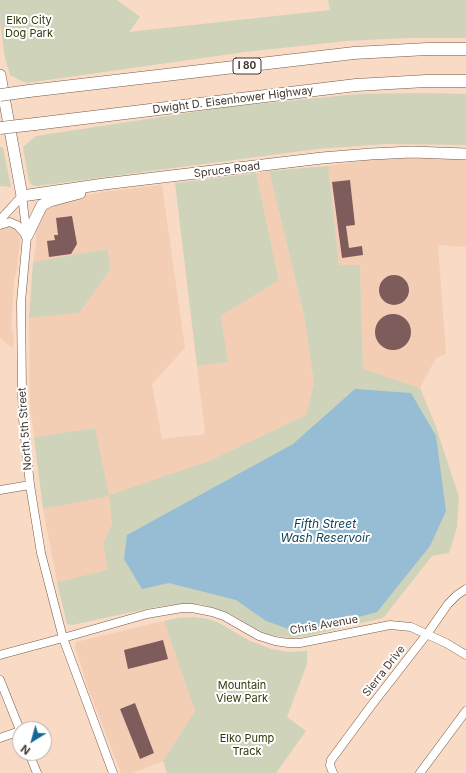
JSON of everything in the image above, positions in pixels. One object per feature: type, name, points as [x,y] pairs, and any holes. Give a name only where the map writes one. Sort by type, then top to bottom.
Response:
[{"type":"highway","name":"I 80","points":[[0,95],[354,53],[427,49],[466,49]]},
{"type":"highway","name":"Dwight D. Eisenhower Highway","points":[[0,128],[356,85],[426,81],[466,81]]},
{"type":"main road","name":"North 5th Street","points":[[0,75],[22,196]]},
{"type":"main road","name":"Spruce Road","points":[[22,196],[104,184],[322,158],[412,152],[466,154]]},
{"type":"main road","points":[[27,236],[42,205],[50,201],[74,195],[104,184]]},
{"type":"street","points":[[0,220],[22,196]]},
{"type":"street","name":"North 5th Street","points":[[22,196],[27,236],[21,302],[22,392],[23,419],[30,486],[41,553],[64,638],[113,773]]},
{"type":"street","points":[[0,225],[10,222],[17,225],[27,236]]},
{"type":"street","points":[[0,490],[30,486]]},
{"type":"street","name":"Sierra Drive","points":[[333,773],[330,765],[331,760],[448,604],[466,589]]},
{"type":"street","name":"Chris Avenue","points":[[0,655],[147,614],[187,608],[202,609],[224,616],[259,636],[288,643],[300,643],[390,625],[411,627],[446,643],[466,655]]},
{"type":"street","points":[[0,680],[16,721]]},
{"type":"street","points":[[420,773],[466,711]]},
{"type":"street","points":[[0,738],[12,733]]},
{"type":"street","points":[[32,761],[37,773]]},
{"type":"shaded area","points":[[430,157],[466,160],[466,247],[438,245],[446,354],[436,358],[420,388],[363,370],[360,265],[339,265],[328,166],[383,158]]},
{"type":"shaded area","points":[[269,171],[304,315],[314,383],[306,415],[209,461],[109,495],[112,524],[104,542],[108,571],[57,582],[43,509],[108,495],[95,428],[34,437],[30,407],[29,318],[79,312],[111,268],[107,249],[33,262],[36,246],[36,225],[43,210],[55,203],[101,192],[162,185],[185,348],[152,384],[162,439],[205,434],[197,366],[228,362],[221,316],[279,280],[256,173]]},
{"type":"shaded area","points":[[13,225],[21,234],[14,281],[11,328],[14,336],[13,348],[0,338],[0,231],[3,227]]},
{"type":"shaded area","points":[[164,621],[195,711],[163,761],[132,773],[121,773],[88,688],[75,647],[76,642]]},
{"type":"green space","name":"Elko City Dog Park","points":[[0,0],[117,0],[140,17],[129,32],[330,10],[328,0],[466,0],[466,38],[406,38],[346,41],[245,52],[26,83],[10,75],[5,58],[0,22]]},
{"type":"green space","points":[[358,94],[466,94],[466,145],[386,144],[317,149],[37,186],[32,185],[29,181],[23,147],[36,136],[227,107]]},
{"type":"green space","points":[[0,147],[3,148],[11,187],[0,186]]},
{"type":"green space","points":[[328,166],[339,265],[360,265],[363,369],[420,388],[435,424],[459,497],[457,527],[449,553],[432,556],[383,618],[307,636],[292,638],[265,634],[231,614],[201,604],[182,604],[155,607],[72,625],[67,624],[57,582],[108,570],[104,542],[112,524],[109,496],[43,509],[34,437],[95,428],[109,495],[209,461],[306,415],[314,383],[304,315],[269,171]]},
{"type":"green space","points":[[256,173],[279,280],[221,316],[228,362],[197,366],[175,183]]},
{"type":"green space","points":[[107,249],[111,268],[79,313],[29,318],[33,262]]},
{"type":"green space","name":"Mountain View Park","points":[[193,617],[209,619],[221,624],[250,641],[271,649],[289,652],[307,651],[307,664],[287,717],[306,731],[276,773],[167,773],[163,761],[195,711],[164,621]]},
{"type":"water","name":"Fifth Street Wash Reservoir","points":[[355,389],[411,393],[436,436],[446,511],[430,546],[377,612],[300,633],[266,621],[236,600],[169,583],[142,589],[124,559],[127,535],[293,444]]},
{"type":"building","points":[[350,180],[355,225],[346,226],[349,248],[362,246],[363,255],[342,258],[332,182]]},
{"type":"building","points":[[72,216],[77,244],[71,254],[49,257],[47,241],[55,240],[54,235],[58,235],[56,218]]},
{"type":"building","points":[[394,275],[405,279],[409,290],[405,301],[394,305],[383,301],[379,290],[383,279]]},
{"type":"building","points":[[397,314],[406,319],[410,325],[410,339],[406,345],[397,350],[389,350],[380,345],[376,339],[375,328],[380,319],[386,315]]},
{"type":"building","points":[[163,640],[168,659],[128,669],[124,650]]},
{"type":"building","points":[[135,703],[154,753],[140,759],[120,709]]},
{"type":"park label","name":"Elko Pump Track","points":[[247,745]]}]
